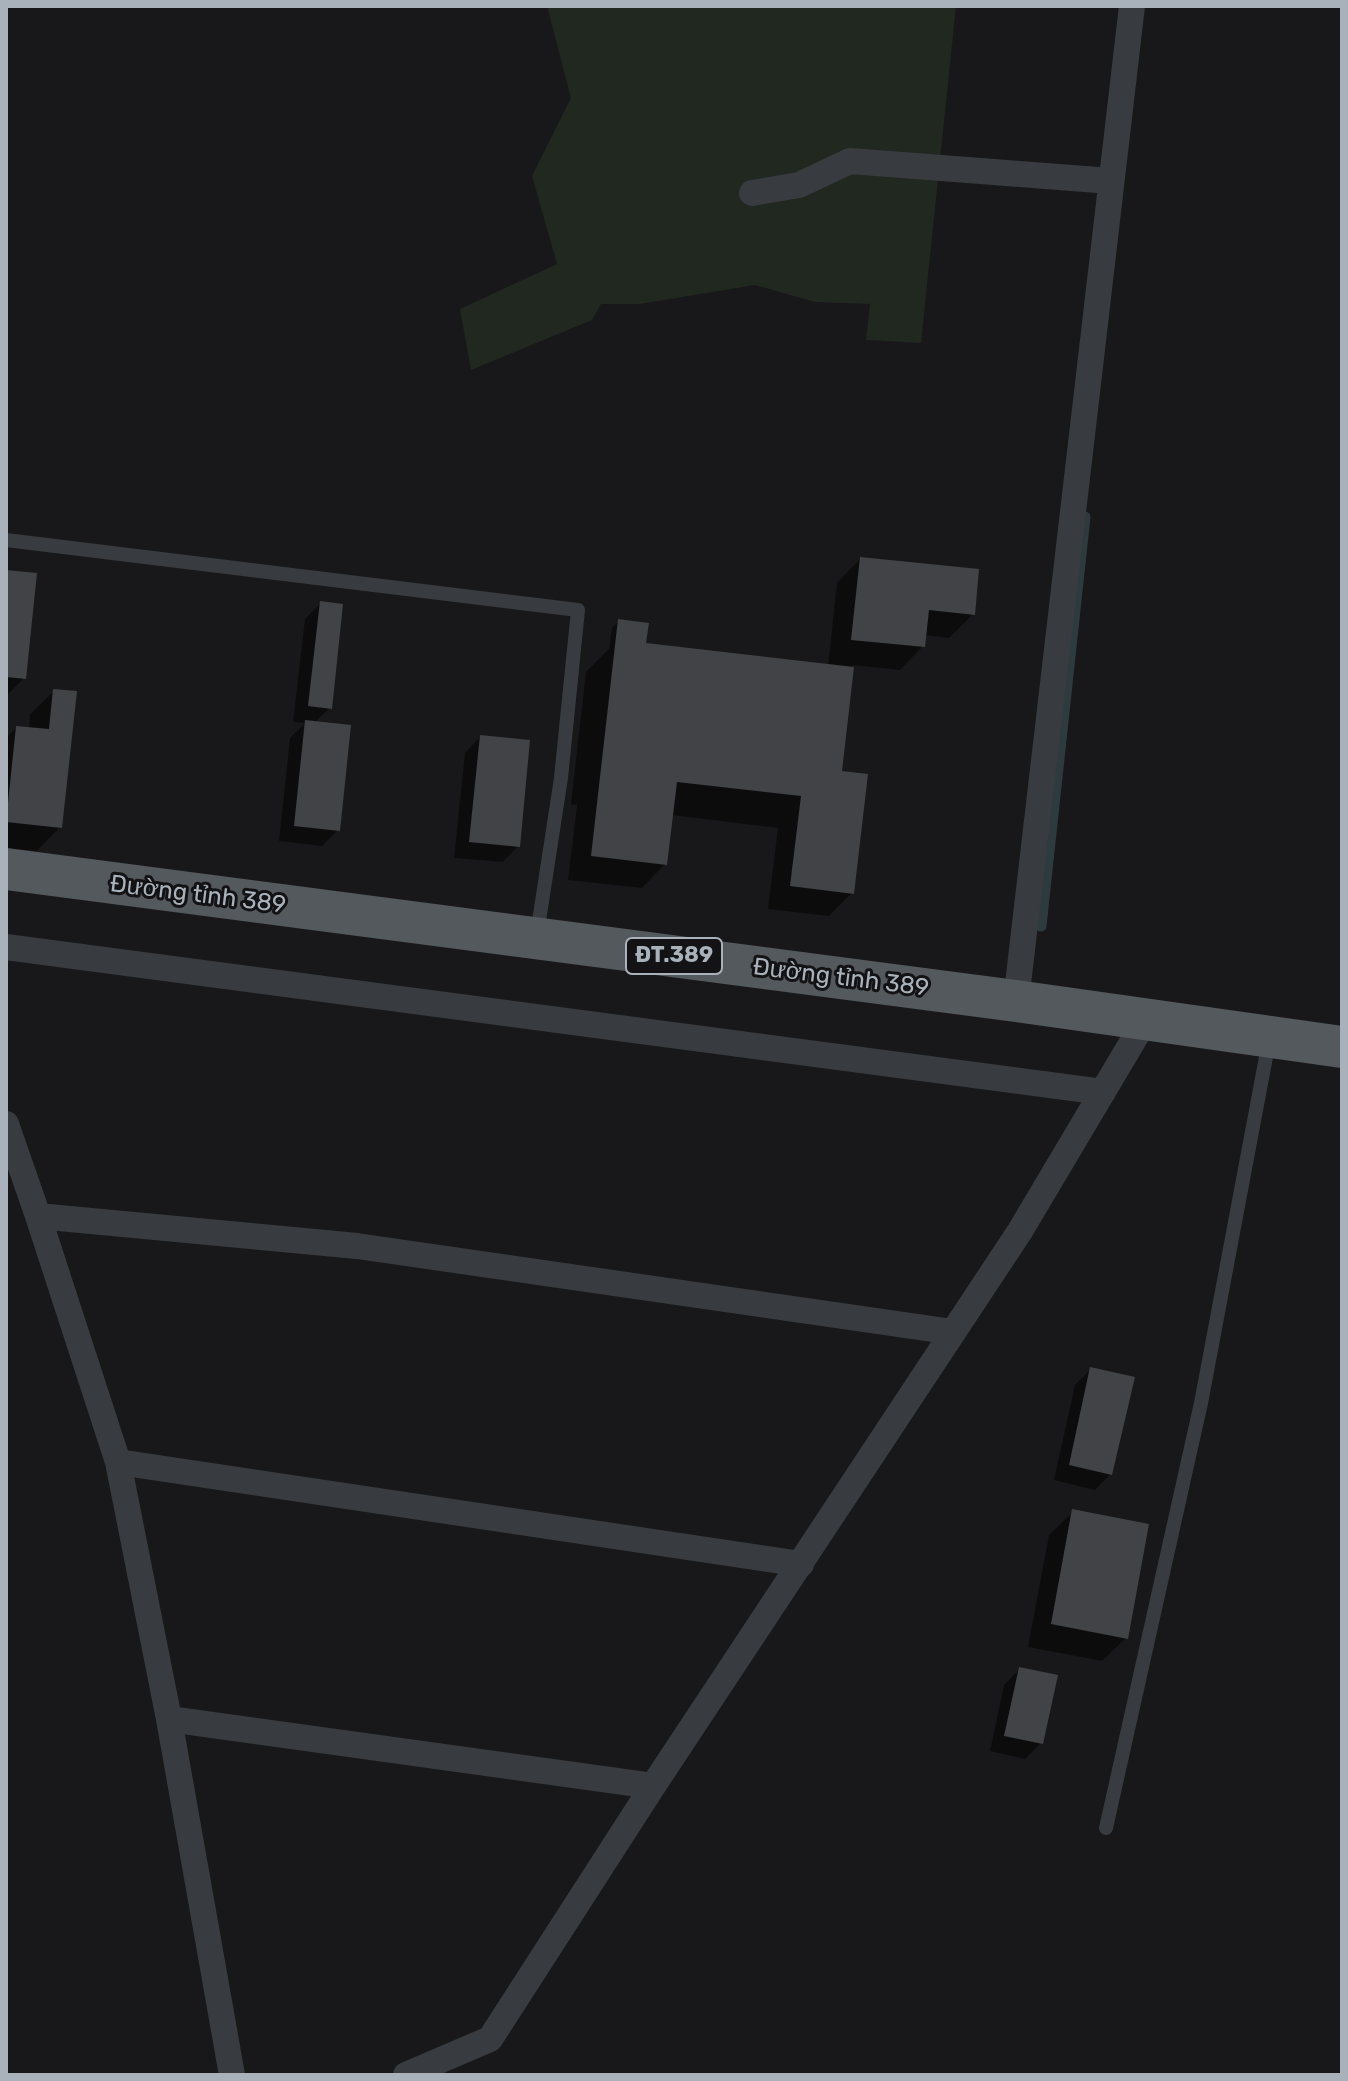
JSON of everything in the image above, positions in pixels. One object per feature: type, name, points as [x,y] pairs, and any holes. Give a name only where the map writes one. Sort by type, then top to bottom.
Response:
[{"type":"main road","name":"Đường tỉnh 389","points":[[6,869],[1016,1001],[1342,1047]]},
{"type":"street","points":[[1016,1001],[1132,6]]},
{"type":"street","points":[[752,193],[799,185],[850,161],[1111,181]]},
{"type":"street","points":[[6,947],[1103,1092]]},
{"type":"street","points":[[406,2075],[490,2039],[653,1786],[1020,1231],[1146,1019]]},
{"type":"street","points":[[6,1124],[118,1462],[169,1719],[232,2075]]},
{"type":"street","points":[[38,1216],[357,1246],[953,1332]]},
{"type":"street","points":[[118,1462],[801,1564]]},
{"type":"street","points":[[169,1719],[653,1786]]},
{"type":"lane","points":[[6,540],[578,610],[561,778],[536,938]]},
{"type":"lane","points":[[1106,1828],[1201,1403],[1270,1037]]},
{"type":"shaded area","points":[[547,6],[956,6],[921,343],[866,340],[870,304],[815,302],[755,285],[640,304],[601,304],[592,320],[471,370],[460,309],[557,264],[532,176],[571,98]]},
{"type":"building","points":[[860,557],[979,569],[975,615],[929,610],[925,647],[851,640]]},
{"type":"building","points":[[6,570],[37,573],[26,679],[6,677]]},
{"type":"building","points":[[320,601],[343,604],[332,709],[308,706]]},
{"type":"building","points":[[618,619],[649,623],[646,643],[854,667],[842,771],[868,774],[854,894],[790,886],[801,796],[677,782],[667,865],[591,856]]},
{"type":"building","points":[[53,689],[77,691],[62,828],[6,822],[16,726],[49,729]]},
{"type":"building","points":[[305,720],[351,725],[340,831],[294,826]]},
{"type":"building","points":[[480,735],[530,740],[520,847],[469,842]]},
{"type":"building","points":[[1090,1367],[1135,1377],[1112,1475],[1069,1465]]},
{"type":"building","points":[[1072,1509],[1149,1524],[1128,1639],[1051,1624]]},
{"type":"building","points":[[1019,1667],[1058,1675],[1043,1744],[1004,1736]]},
{"type":"waterway","points":[[1041,926],[1085,517]]}]
